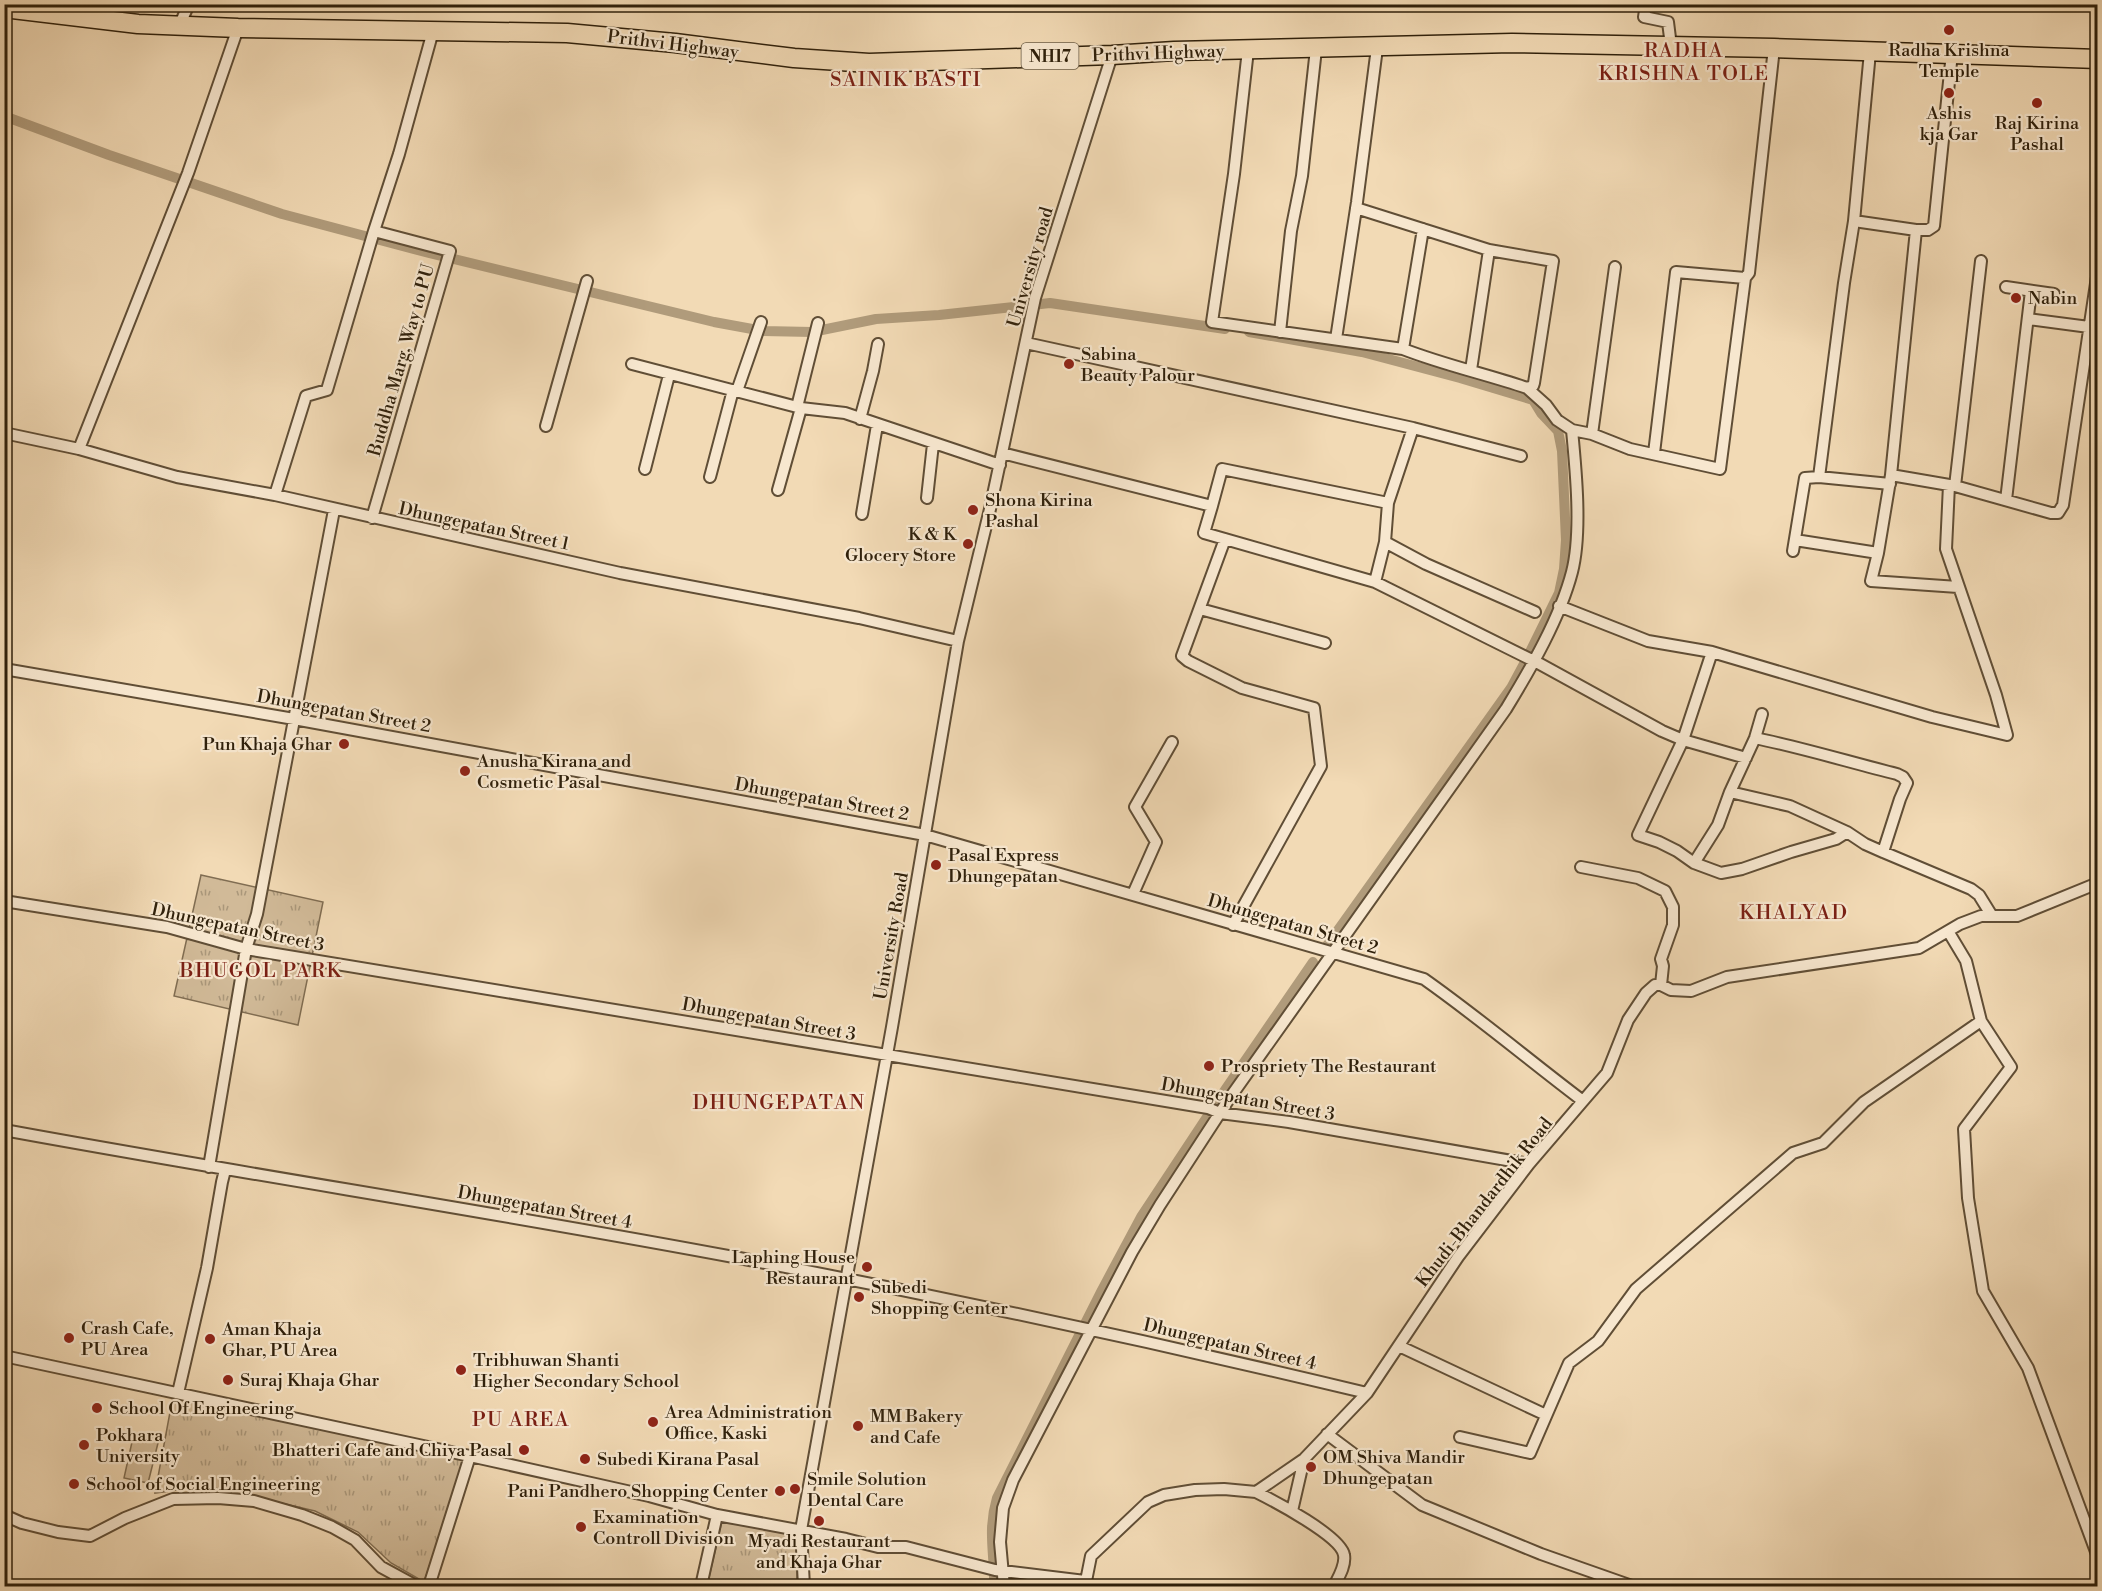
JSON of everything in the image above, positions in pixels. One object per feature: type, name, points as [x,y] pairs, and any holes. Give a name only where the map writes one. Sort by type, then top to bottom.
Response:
[{"type":"highway","name":"Prithvi Highway","points":[[4,8],[179,26],[567,33],[675,43],[794,58],[869,63],[1174,51],[1512,44],[1774,48],[2097,58]]},
{"type":"street","points":[[179,26],[189,4]]},
{"type":"street","points":[[1646,4],[1644,17],[1668,22],[1671,46]]},
{"type":"street","points":[[79,449],[185,180],[238,28]]},
{"type":"street","points":[[275,495],[306,396],[327,390],[399,154],[433,32]]},
{"type":"street","points":[[1336,339],[1377,48]]},
{"type":"street","points":[[1248,50],[1234,174],[1212,322],[1404,349],[1432,360],[1527,388],[1546,405],[1557,420],[1572,430],[1592,434],[1630,449],[1720,469],[1745,278],[1749,273],[1774,48]]},
{"type":"street","points":[[1280,332],[1291,231],[1302,176],[1316,49]]},
{"type":"street","points":[[1819,477],[1854,221],[1870,52]]},
{"type":"street","points":[[1854,221],[1916,230],[1928,230],[1934,226],[1952,53]]},
{"type":"street","name":"University road","points":[[994,491],[1035,298],[1113,55]]},
{"type":"street","points":[[1356,208],[1489,250],[1553,261],[1534,383],[1533,386],[1527,388]]},
{"type":"street","points":[[1404,349],[1423,230]]},
{"type":"street","points":[[1916,230],[1890,480],[1871,581],[1958,587]]},
{"type":"street","name":"Buddha Marg, Way to PU","points":[[372,518],[450,251],[374,231]]},
{"type":"street","points":[[1471,370],[1489,250]]},
{"type":"street","points":[[1559,606],[1648,641],[1712,652],[1932,717],[2007,735],[1946,549],[1981,261]]},
{"type":"street","points":[[1592,434],[1615,267]]},
{"type":"street","points":[[1878,553],[1794,546],[1805,478],[1890,480],[1952,485],[2058,513],[2063,505],[2097,270]]},
{"type":"street","points":[[1654,453],[1676,272],[1745,278]]},
{"type":"street","points":[[546,426],[587,281]]},
{"type":"street","points":[[2006,287],[2054,294]]},
{"type":"street","points":[[2006,500],[2031,291]]},
{"type":"street","points":[[2028,319],[2089,327]]},
{"type":"street","points":[[710,477],[735,391],[761,322]]},
{"type":"street","points":[[778,490],[818,323]]},
{"type":"street","points":[[1026,343],[1413,428],[1521,456]]},
{"type":"street","points":[[860,419],[878,344]]},
{"type":"street","points":[[632,364],[799,407],[845,413],[1000,465]]},
{"type":"street","points":[[645,470],[669,375]]},
{"type":"street","points":[[862,514],[877,425]]},
{"type":"street","points":[[1375,582],[1385,542],[1388,503],[1413,428]]},
{"type":"street","points":[[1004,1587],[1000,1542],[1003,1508],[1013,1480],[1085,1329],[1220,1113],[1506,709],[1535,661],[1572,572],[1577,526],[1572,430]]},
{"type":"street","name":"Dhungepatan Street 1","points":[[4,433],[79,449],[177,477],[275,495],[620,573],[859,618],[958,641]]},
{"type":"street","points":[[927,498],[933,444]]},
{"type":"street","points":[[1002,453],[1212,506]]},
{"type":"street","points":[[1388,503],[1222,469],[1204,533],[1375,582],[1535,661],[1662,731],[1683,740],[1746,758]]},
{"type":"street","name":"University Road","points":[[804,1587],[801,1530],[887,1056],[958,641],[994,491]]},
{"type":"street","points":[[209,1167],[246,949],[256,914],[334,510]]},
{"type":"street","points":[[1225,539],[1182,656],[1242,688],[1314,708],[1321,766],[1233,925]]},
{"type":"street","points":[[1385,542],[1426,564],[1535,612]]},
{"type":"street","points":[[1200,609],[1325,644]]},
{"type":"street","points":[[1712,652],[1683,740],[1638,835],[1659,842],[1694,863],[1721,873],[1742,869],[1836,839],[1846,831]]},
{"type":"street","name":"Dhungepatan Street 2","points":[[4,669],[294,719],[925,835],[1424,979],[1467,1009],[1507,1044],[1583,1101]]},
{"type":"street","points":[[1694,863],[1718,825],[1730,792],[1755,738],[1762,714]]},
{"type":"street","points":[[1755,738],[1799,747],[1903,777],[1907,783],[1883,852]]},
{"type":"street","points":[[1133,894],[1156,842],[1135,807],[1172,741]]},
{"type":"street","points":[[1730,792],[1790,806],[1846,831],[1865,844],[1971,889],[1979,895],[1992,916]]},
{"type":"street","points":[[1581,867],[1638,878],[1665,891],[1672,907],[1673,925],[1661,959],[1663,966],[1661,985],[1671,990],[1691,991],[1727,977],[1919,948],[1953,928],[1981,916],[2017,916],[2097,883]]},
{"type":"street","name":"Dhungepatan Street 3","points":[[4,901],[167,927],[246,949],[533,995],[1529,1164]]},
{"type":"street","points":[[1953,928],[1966,960],[1982,1021],[2011,1067],[1964,1129],[1968,1198],[1983,1291],[2028,1368],[2097,1557]]},
{"type":"street","name":"Khudi-Bhandardhik Road","points":[[1256,1492],[1304,1459],[1366,1393],[1400,1346],[1458,1257],[1529,1164],[1607,1073],[1628,1020],[1646,993],[1655,985],[1661,985]]},
{"type":"street","points":[[1460,1437],[1530,1453],[1569,1363],[1598,1341],[1636,1289],[1793,1153],[1823,1143],[1863,1102],[1982,1021]]},
{"type":"street","name":"Dhungepatan Street 4","points":[[4,1130],[727,1256],[1185,1349],[1366,1393]]},
{"type":"street","points":[[178,1393],[207,1268],[225,1170]]},
{"type":"street","points":[[1400,1346],[1546,1415]]},
{"type":"street","points":[[4,1356],[470,1456],[649,1496],[717,1515],[878,1547],[906,1547],[1003,1572],[1085,1584],[1091,1556],[1148,1502],[1164,1495],[1195,1490],[1224,1489],[1256,1492],[1315,1526],[1340,1547],[1344,1555],[1343,1562],[1334,1587]]},
{"type":"street","points":[[1327,1434],[1422,1504],[1541,1554],[1632,1587]]},
{"type":"street","points":[[429,1587],[470,1456]]},
{"type":"street","points":[[1292,1511],[1304,1459]]},
{"type":"street","points":[[4,1515],[22,1523],[49,1530],[90,1536],[125,1518],[173,1499],[218,1498],[255,1501],[332,1527],[355,1540],[381,1567],[416,1587]]},
{"type":"street","points":[[701,1587],[717,1515]]},
{"type":"green space","name":"BHUGOL PARK","points":[[201,875],[323,902],[298,1025],[174,996]]},
{"type":"green space","points":[[173,1396],[465,1460],[424,1582],[391,1563],[358,1532],[315,1511],[207,1486],[155,1493]]},
{"type":"green space","points":[[134,1433],[159,1439],[148,1483],[124,1478]]},
{"type":"green space","points":[[722,1521],[797,1534],[797,1586],[707,1586]]},
{"type":"waterway","points":[[4,116],[109,155],[282,214],[429,253],[714,322],[763,331],[812,332],[876,319],[1050,303],[1225,329]]},
{"type":"waterway","points":[[1249,332],[1362,352],[1533,400],[1541,413],[1558,431],[1562,451],[1566,540],[1564,569],[1559,593],[1530,652]]},
{"type":"waterway","points":[[1326,947],[1511,688],[1526,660]]},
{"type":"waterway","points":[[1214,1106],[1313,962]]},
{"type":"waterway","points":[[994,1586],[992,1521],[997,1498],[1141,1217],[1209,1114]]},
{"type":"place","name":"Radha Krishna Temple","points":[[1949,30]]},
{"type":"place","name":"Ashis kja Gar","points":[[1949,93]]},
{"type":"place","name":"Raj Kirina Pashal","points":[[2037,103]]},
{"type":"place","name":"Nabin","points":[[2016,298]]},
{"type":"place","name":"Sabina Beauty Palour","points":[[1069,364]]},
{"type":"place","name":"Shona Kirina Pashal","points":[[973,510]]},
{"type":"place","name":"K & K Glocery Store","points":[[968,544]]},
{"type":"place","name":"Pun Khaja Ghar","points":[[344,744]]},
{"type":"place","name":"Anusha Kirana and Cosmetic Pasal","points":[[465,771]]},
{"type":"place","name":"Pasal Express Dhungepatan","points":[[936,865]]},
{"type":"place","name":"Prospriety The Restaurant","points":[[1209,1066]]},
{"type":"place","name":"Laphing House Restaurant","points":[[867,1267]]},
{"type":"place","name":"Subedi Shopping Center","points":[[859,1297]]},
{"type":"place","name":"Crash Cafe, PU Area","points":[[69,1338]]},
{"type":"place","name":"Aman Khaja Ghar, PU Area","points":[[210,1339]]},
{"type":"place","name":"Tribhuwan Shanti Higher Secondary School","points":[[461,1370]]},
{"type":"place","name":"Suraj Khaja Ghar","points":[[228,1380]]},
{"type":"place","name":"School Of Engineering","points":[[97,1408]]},
{"type":"place","name":"Area Administration Office, Kaski","points":[[653,1422]]},
{"type":"place","name":"MM Bakery and Cafe","points":[[858,1426]]},
{"type":"place","name":"Pokhara University","points":[[84,1445]]},
{"type":"place","name":"Bhatteri Cafe and Chiya Pasal","points":[[524,1450]]},
{"type":"place","name":"Subedi Kirana Pasal","points":[[585,1459]]},
{"type":"place","name":"OM Shiva Mandir Dhungepatan","points":[[1311,1467]]},
{"type":"place","name":"School of Social Engineering","points":[[74,1484]]},
{"type":"place","name":"Smile Solution Dental Care","points":[[795,1489]]},
{"type":"place","name":"Pani Pandhero Shopping Center","points":[[780,1491]]},
{"type":"place","name":"Myadi Restaurant and Khaja Ghar","points":[[819,1521]]},
{"type":"place","name":"Examination Controll Division","points":[[581,1527]]},
{"type":"district","name":"RADHA KRISHNA TOLE","points":[[1684,62]]},
{"type":"district","name":"SAINIK BASTI","points":[[906,79]]},
{"type":"district","name":"KHALYAD","points":[[1794,912]]},
{"type":"district","name":"BHUGOL PARK","points":[[261,970]]},
{"type":"district","name":"DHUNGEPATAN","points":[[779,1102]]},
{"type":"district","name":"PU AREA","points":[[521,1419]]}]
